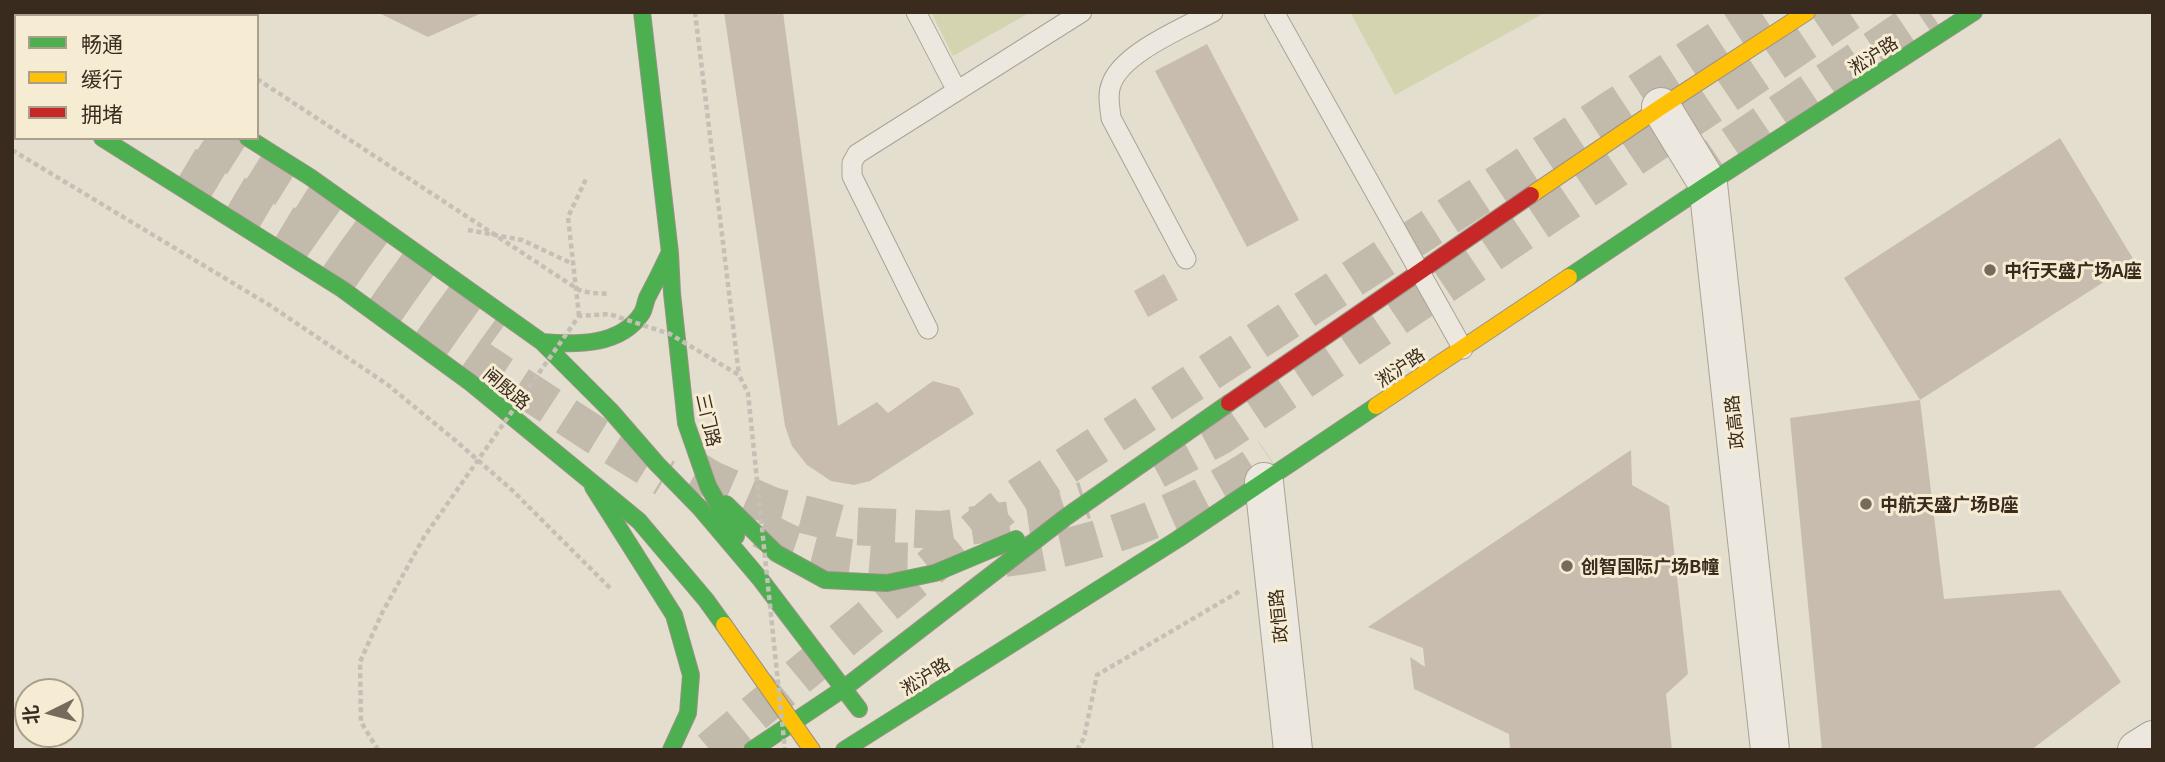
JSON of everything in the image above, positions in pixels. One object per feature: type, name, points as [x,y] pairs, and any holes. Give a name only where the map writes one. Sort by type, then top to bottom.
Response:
[{"type":"main road","name":"三门路","points":[[642,12],[670,253],[686,423],[708,486],[761,580]]},
{"type":"main road","points":[[752,750],[843,689],[1066,517],[1661,107],[1807,12]]},
{"type":"main road","name":"淞沪路","points":[[844,750],[1178,539],[1708,184],[1974,12]]},
{"type":"main road","name":"闸殷路","points":[[105,140],[342,289],[471,383],[639,521],[706,600],[812,750]]},
{"type":"main road","points":[[251,140],[310,177],[542,342],[610,410],[700,508],[761,580],[876,730]]},
{"type":"main road","points":[[542,342],[568,345],[594,342],[629,328],[645,309],[645,303],[670,253]]},
{"type":"main road","points":[[610,410],[655,439]]},
{"type":"main road","points":[[683,462],[776,553],[825,580],[887,583],[935,573],[1066,517]]},
{"type":"main road","points":[[586,476],[674,615],[691,675],[688,713],[671,750]]},
{"type":"street","name":"政高路","points":[[1661,107],[1708,184],[1770,750]]},
{"type":"street","name":"政恒路","points":[[1264,482],[1293,750]]},
{"type":"street","points":[[2137,750],[2153,740]]},
{"type":"lane","points":[[916,12],[957,91]]},
{"type":"lane","points":[[928,329],[852,176],[852,163],[858,153],[1082,12]]},
{"type":"lane","points":[[1186,259],[1111,118],[1110,86],[1119,69],[1136,54],[1213,12]]},
{"type":"lane","points":[[1274,12],[1463,349]]},
{"type":"path","points":[[695,12],[739,375],[748,393],[785,750]]},
{"type":"path","points":[[259,80],[579,290],[608,295],[645,283],[659,275]]},
{"type":"path","points":[[12,150],[271,306],[388,385],[512,490],[603,578],[611,589]]},
{"type":"path","points":[[378,750],[361,722],[360,662],[382,613],[424,537],[579,316],[568,218],[587,177]]},
{"type":"path","points":[[468,230],[522,240],[574,264]]},
{"type":"path","points":[[579,316],[609,314],[670,334],[739,375]]},
{"type":"path","points":[[1077,750],[1084,738],[1097,675],[1274,571]]},
{"type":"green space","points":[[931,12],[1031,12],[953,56]]},
{"type":"green space","points":[[1350,12],[1546,12],[1395,95]]},
{"type":"building","points":[[377,12],[484,12],[428,37]]},
{"type":"building","points":[[724,12],[783,12],[838,426],[877,402],[888,413],[933,381],[959,388],[974,414],[870,481],[854,485],[831,481],[807,465],[792,446],[785,426]]},
{"type":"building","points":[[1207,44],[1299,220],[1247,247],[1155,71]]},
{"type":"building","name":"中行天盛广场A座","points":[[2060,138],[2135,262],[1920,400],[1844,278]]},
{"type":"building","points":[[1164,274],[1178,300],[1148,317],[1134,291]]},
{"type":"building","name":"中航天盛广场B座","points":[[1920,400],[1944,599],[2060,590],[2121,682],[2031,750],[1822,750],[1790,418]]},
{"type":"building","name":"创智国际广场B幢","points":[[1631,450],[1632,485],[1669,506],[1688,674],[1666,694],[1672,750],[1510,750],[1509,734],[1414,689],[1410,657],[1425,667],[1423,648],[1368,627]]},
{"type":"tunnel","points":[[710,750],[1003,507],[1761,12]]},
{"type":"tunnel","points":[[1156,470],[1220,436],[1849,12]]},
{"type":"tunnel","points":[[1685,177],[1930,12]]},
{"type":"tunnel","points":[[208,140],[305,201],[495,338]]},
{"type":"tunnel","points":[[186,165],[285,224],[486,364],[665,478]]},
{"type":"tunnel","points":[[1005,558],[1076,545],[1143,524],[1207,494],[1269,457]]},
{"type":"tunnel","points":[[697,471],[772,506],[849,526],[941,530],[1033,517],[1085,500]]},
{"type":"tunnel","points":[[761,529],[791,544],[847,558],[944,562]]},
{"type":"traffic: fast","points":[[642,12],[670,253],[686,423],[708,486],[736,536]]},
{"type":"traffic: fast","points":[[1569,277],[1974,12]]},
{"type":"traffic: fast","points":[[105,140],[342,289],[471,383],[639,521],[724,625]]},
{"type":"traffic: fast","points":[[251,140],[310,177],[542,342],[610,410],[700,508],[761,580],[859,709]]},
{"type":"traffic: fast","points":[[542,342],[583,343],[622,332],[642,313],[669,254]]},
{"type":"traffic: fast","points":[[843,689],[1066,517],[1229,403]]},
{"type":"traffic: fast","points":[[844,750],[1178,539],[1376,406]]},
{"type":"traffic: fast","points":[[593,487],[674,615],[691,675],[688,713],[671,750]]},
{"type":"traffic: fast","points":[[726,504],[776,553],[825,580],[887,583],[935,573],[1016,539]]},
{"type":"traffic: fast","points":[[752,750],[843,689]]},
{"type":"traffic: slow","points":[[1531,195],[1807,12]]},
{"type":"traffic: slow","points":[[1376,406],[1569,277]]},
{"type":"traffic: slow","points":[[724,625],[812,750]]},
{"type":"traffic: jam","points":[[1229,403],[1531,195]]},
{"type":"place","name":"中行天盛广场A座","points":[[1990,270]]},
{"type":"place","name":"中航天盛广场B座","points":[[1866,504]]},
{"type":"place","name":"创智国际广场B幢","points":[[1567,566]]}]
